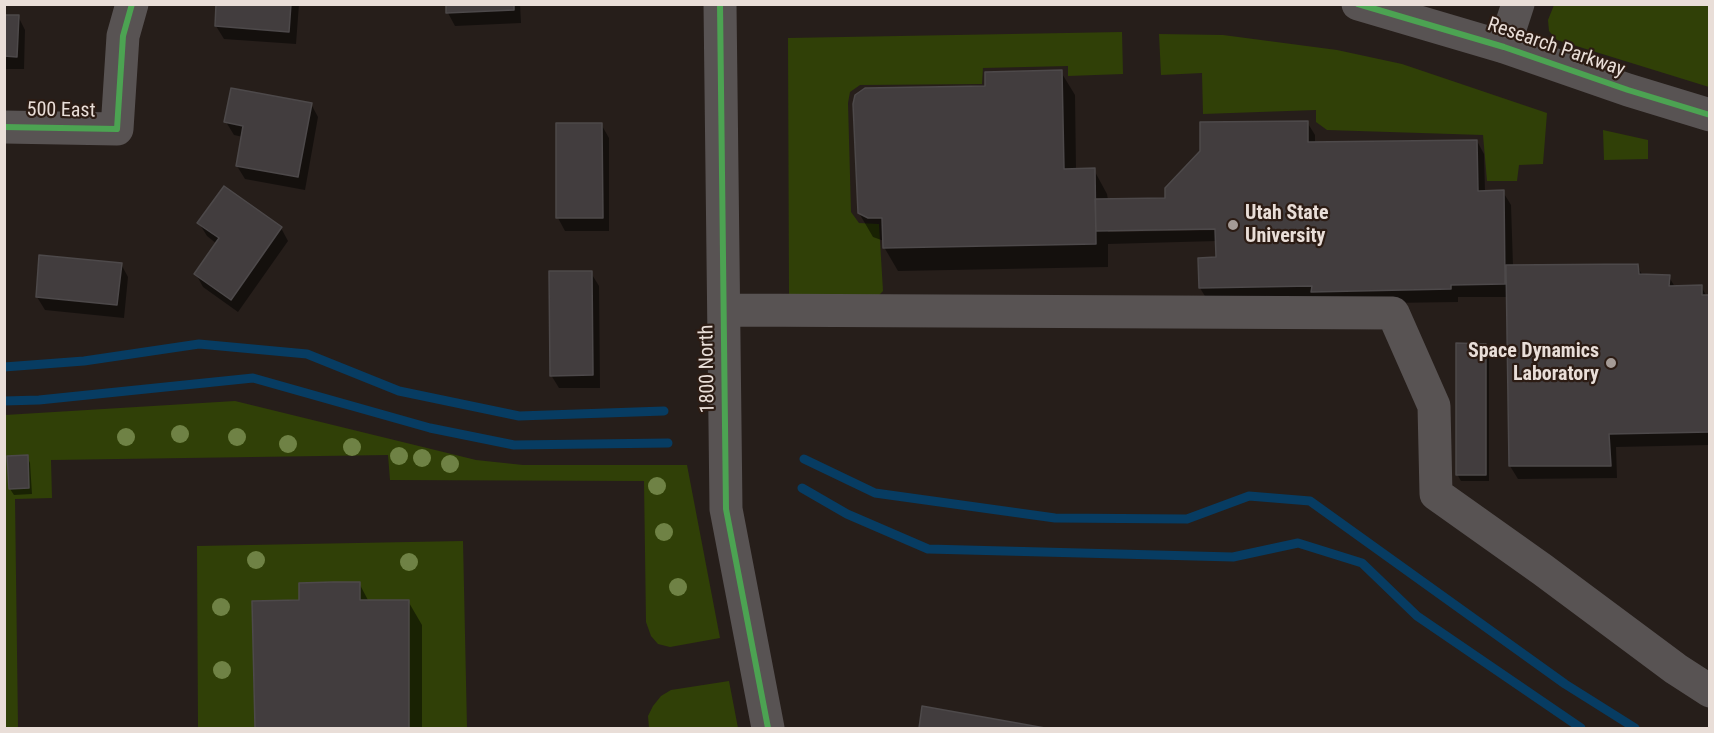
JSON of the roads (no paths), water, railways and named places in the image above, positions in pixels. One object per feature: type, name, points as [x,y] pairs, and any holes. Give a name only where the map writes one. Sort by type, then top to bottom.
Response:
[{"type":"street","name":"500 East","points":[[4,127],[117,129],[123,36],[132,4]]},
{"type":"street","name":"1800 North","points":[[720,4],[726,509],[768,729]]},
{"type":"street","name":"Research Parkway","points":[[1358,4],[1504,47],[1628,90],[1710,114]]},
{"type":"street","name":"Research Parkway","points":[[1504,47],[1518,4]]},
{"type":"street","points":[[724,310],[1394,313],[1434,406],[1436,494],[1676,669],[1710,691]]},
{"type":"waterway","points":[[4,367],[84,361],[199,344],[307,354],[399,391],[519,416],[664,411]]},
{"type":"waterway","points":[[4,401],[39,400],[253,378],[430,428],[514,445],[668,443]]},
{"type":"waterway","points":[[804,459],[875,493],[1055,518],[1187,519],[1249,496],[1310,501],[1565,684],[1635,728]]},
{"type":"waterway","points":[[802,488],[847,514],[928,549],[1233,557],[1298,543],[1362,563],[1417,616],[1581,728]]},
{"type":"place","name":"Utah State University","points":[[1233,225]]},
{"type":"place","name":"Space Dynamics Laboratory","points":[[1611,363]]}]
